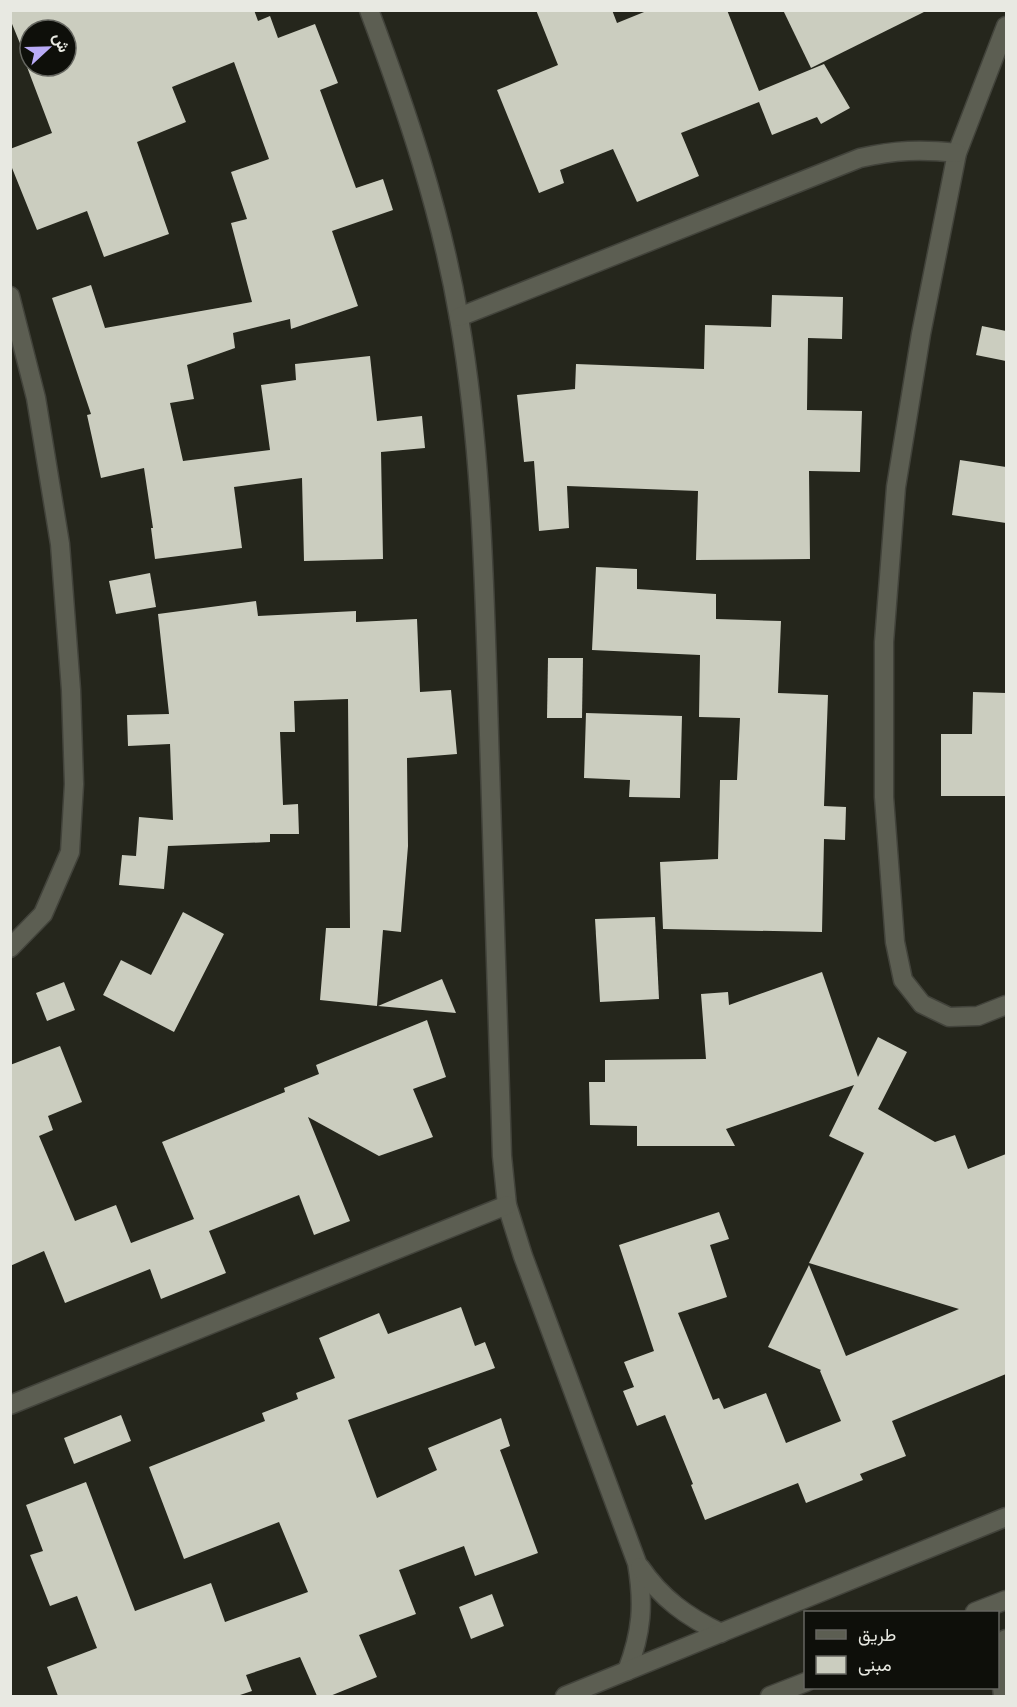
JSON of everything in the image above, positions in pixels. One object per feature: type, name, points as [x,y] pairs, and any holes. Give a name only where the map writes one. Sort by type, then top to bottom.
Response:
[{"type":"street","points":[[369,10],[421,157],[443,237],[470,386],[482,535],[502,1156],[507,1205],[523,1256],[637,1563],[641,1590],[641,1617],[639,1636],[627,1671]]},
{"type":"street","points":[[1006,26],[957,153],[921,334],[896,487],[884,642],[884,796],[895,942],[903,980],[922,1004],[949,1017],[978,1016],[1006,1005]]},
{"type":"street","points":[[459,317],[860,158],[892,151],[924,149],[957,153]]},
{"type":"street","points":[[10,296],[36,398],[60,544],[71,690],[74,784],[70,852],[44,914],[10,948]]},
{"type":"street","points":[[10,1406],[507,1205]]},
{"type":"street","points":[[565,1696],[1006,1517]]},
{"type":"street","points":[[637,1563],[663,1596],[678,1610],[721,1633]]},
{"type":"street","points":[[978,1611],[1006,1600]]},
{"type":"street","points":[[1002,1696],[1000,1670],[1006,1639]]},
{"type":"street","points":[[770,1696],[804,1683]]},
{"type":"building","points":[[10,10],[254,10],[258,21],[270,16],[278,38],[315,24],[338,83],[320,90],[356,188],[383,179],[393,210],[332,231],[358,306],[291,329],[290,319],[233,333],[235,348],[187,365],[194,399],[170,403],[183,461],[270,450],[261,385],[296,380],[295,364],[370,356],[377,421],[422,416],[425,448],[381,452],[383,559],[304,561],[302,478],[234,487],[242,548],[155,559],[144,468],[101,478],[87,415],[91,414],[52,298],[91,285],[105,328],[252,302],[231,223],[247,219],[231,172],[269,159],[234,62],[172,87],[186,122],[137,142],[169,234],[104,257],[87,211],[37,230],[10,163],[10,149],[52,133],[31,78],[78,78],[78,18],[18,18],[18,38],[10,19]]},
{"type":"building","points":[[536,10],[612,10],[617,23],[649,10],[727,10],[759,91],[824,64],[850,108],[821,124],[817,117],[772,135],[759,102],[681,133],[699,176],[637,202],[613,149],[560,170],[564,183],[539,193],[497,90],[558,65]]},
{"type":"building","points":[[783,10],[928,10],[811,68]]},
{"type":"building","points":[[772,295],[843,297],[842,339],[808,338],[807,410],[862,411],[860,472],[809,471],[810,559],[696,560],[698,491],[567,486],[569,528],[539,531],[534,461],[524,462],[517,395],[575,389],[576,364],[704,369],[705,325],[771,327]]},
{"type":"building","points":[[982,326],[1006,331],[1006,361],[976,355]]},
{"type":"building","points":[[960,460],[1006,467],[1006,523],[952,515]]},
{"type":"building","points":[[596,567],[637,569],[637,589],[716,594],[716,619],[781,621],[778,693],[828,695],[824,806],[846,807],[845,840],[824,839],[822,932],[663,929],[660,862],[718,859],[720,780],[737,780],[740,718],[699,717],[700,655],[592,650]]},
{"type":"building","points":[[150,573],[156,607],[116,614],[109,581]]},
{"type":"building","points":[[256,601],[258,616],[356,611],[356,622],[417,619],[420,692],[451,690],[457,754],[407,758],[408,846],[401,932],[383,930],[377,1006],[320,1000],[326,928],[350,928],[348,699],[294,701],[295,732],[280,732],[283,805],[298,804],[299,834],[270,834],[270,842],[168,846],[164,889],[119,885],[122,855],[136,856],[139,817],[173,820],[170,744],[128,746],[127,715],[169,714],[158,614]]},
{"type":"building","points":[[548,658],[583,658],[582,718],[547,718]]},
{"type":"building","points":[[973,692],[1006,693],[1006,796],[941,796],[941,734],[972,734]]},
{"type":"building","points":[[586,713],[682,716],[680,798],[629,797],[630,780],[584,778]]},
{"type":"building","points":[[183,912],[224,934],[174,1032],[103,995],[121,960],[151,975]]},
{"type":"building","points":[[655,917],[659,999],[600,1002],[595,919]]},
{"type":"building","points":[[822,972],[858,1077],[878,1037],[907,1052],[878,1109],[935,1142],[955,1135],[968,1169],[1006,1154],[1006,1374],[892,1421],[906,1456],[860,1474],[863,1480],[806,1503],[798,1483],[705,1520],[665,1415],[637,1426],[623,1391],[634,1387],[624,1362],[654,1351],[619,1245],[719,1212],[729,1239],[710,1245],[727,1297],[678,1313],[713,1400],[719,1398],[724,1409],[766,1393],[786,1443],[841,1421],[821,1370],[768,1347],[809,1265],[846,1356],[959,1309],[809,1263],[864,1153],[829,1136],[854,1085],[726,1129],[735,1146],[637,1146],[637,1126],[590,1125],[589,1082],[605,1082],[605,1060],[706,1059],[701,994],[728,992],[729,1005]]},
{"type":"building","points":[[442,979],[456,1013],[378,1006]]},
{"type":"building","points":[[64,982],[75,1010],[47,1021],[36,993]]},
{"type":"building","points":[[427,1020],[446,1077],[413,1089],[433,1137],[379,1156],[308,1117],[350,1221],[314,1235],[299,1195],[209,1231],[226,1273],[161,1299],[150,1269],[65,1303],[44,1251],[10,1266],[10,1065],[60,1046],[82,1102],[48,1116],[53,1130],[39,1136],[75,1221],[116,1205],[131,1243],[194,1219],[162,1142],[285,1092],[284,1088],[319,1074],[316,1065]]},
{"type":"building","points":[[461,1307],[475,1346],[485,1342],[495,1368],[348,1420],[377,1498],[437,1470],[428,1448],[501,1418],[510,1446],[500,1450],[538,1553],[475,1576],[464,1546],[399,1570],[416,1614],[359,1635],[377,1677],[330,1696],[317,1696],[300,1657],[246,1675],[252,1691],[237,1696],[58,1696],[47,1667],[97,1648],[77,1596],[50,1606],[30,1555],[43,1551],[26,1505],[86,1482],[135,1611],[211,1583],[225,1622],[308,1592],[279,1522],[184,1559],[149,1467],[265,1421],[262,1413],[298,1399],[296,1393],[335,1378],[319,1338],[379,1313],[388,1334]]},
{"type":"building","points":[[121,1415],[131,1441],[74,1464],[64,1438]]},
{"type":"building","points":[[492,1594],[504,1626],[471,1639],[459,1607]]}]
